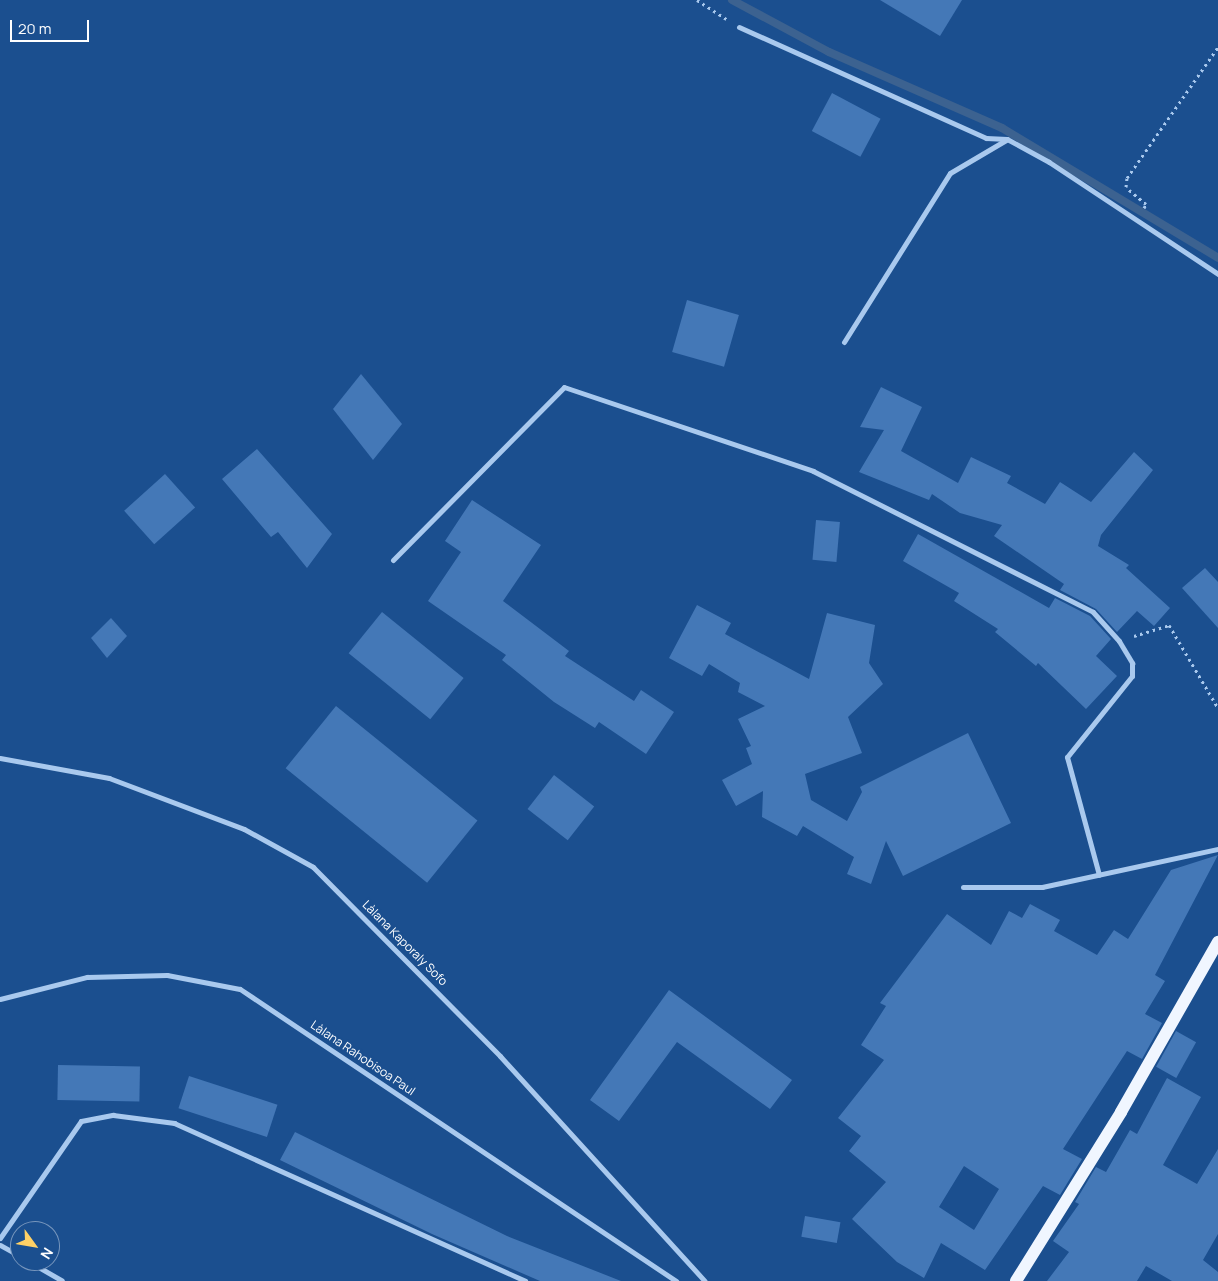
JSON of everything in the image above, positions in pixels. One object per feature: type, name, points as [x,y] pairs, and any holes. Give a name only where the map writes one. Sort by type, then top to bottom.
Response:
[{"type":"main road","points":[[1016,1281],[1121,1112],[1218,942]]},
{"type":"street","points":[[739,27],[986,138],[1007,139],[1049,162],[1218,274]]},
{"type":"street","points":[[844,342],[950,172],[1007,139]]},
{"type":"street","points":[[393,560],[555,392],[576,388],[813,471],[1093,612],[1119,641],[1132,662],[1132,676],[1067,757],[1099,875]]},
{"type":"street","name":"Làlana Kaporaly Sofo","points":[[0,758],[109,778],[244,829],[313,867],[500,1056],[705,1281]]},
{"type":"street","points":[[964,887],[1042,887],[1218,849]]},
{"type":"street","name":"Làlana Rahobisoa Paul","points":[[0,999],[87,977],[167,975],[240,990],[676,1281]]},
{"type":"street","points":[[0,1238],[81,1121],[113,1114],[174,1123],[525,1281]]},
{"type":"street","points":[[45,1271],[62,1281]]},
{"type":"path","points":[[697,0],[739,27]]},
{"type":"path","points":[[1144,208],[1146,204],[1126,187],[1127,178],[1218,46]]},
{"type":"path","points":[[1119,641],[1170,625],[1218,708]]},
{"type":"building","points":[[880,0],[962,0],[940,36]]},
{"type":"building","points":[[832,93],[881,119],[860,157],[812,131]]},
{"type":"building","points":[[687,300],[739,315],[724,367],[672,352]]},
{"type":"building","points":[[361,374],[402,424],[373,460],[333,409]]},
{"type":"building","points":[[881,387],[922,407],[901,451],[958,483],[971,457],[1011,476],[1007,483],[1045,504],[1060,482],[1091,502],[1134,452],[1153,470],[1101,535],[1098,546],[1129,565],[1126,568],[1170,608],[1154,626],[1137,611],[1117,632],[1096,609],[1060,590],[1064,584],[994,536],[1002,525],[960,513],[932,494],[929,500],[859,472],[884,430],[860,427]]},
{"type":"building","points":[[257,449],[332,534],[307,568],[278,532],[271,537],[222,479]]},
{"type":"building","points":[[165,474],[195,507],[154,544],[124,511]]},
{"type":"building","points":[[472,500],[541,545],[503,601],[569,651],[565,656],[634,701],[641,690],[674,712],[646,754],[599,722],[595,728],[554,702],[502,660],[506,655],[428,601],[461,552],[445,541]]},
{"type":"building","points":[[816,520],[840,522],[836,562],[813,560]]},
{"type":"building","points":[[918,534],[1049,608],[1055,598],[1090,616],[1111,639],[1096,656],[1117,676],[1086,709],[1038,663],[1036,666],[995,632],[998,629],[954,601],[959,593],[903,561]]},
{"type":"building","points":[[1205,568],[1218,582],[1218,628],[1182,588]]},
{"type":"building","points":[[697,605],[731,623],[725,634],[809,679],[827,613],[875,625],[869,663],[883,684],[848,717],[862,753],[805,774],[811,800],[847,821],[862,792],[860,787],[968,733],[1011,823],[903,876],[886,841],[871,884],[847,874],[854,857],[803,826],[797,836],[762,817],[763,791],[736,806],[722,780],[752,764],[746,748],[751,746],[738,719],[765,706],[738,692],[740,683],[709,664],[702,676],[669,658]]},
{"type":"building","points":[[382,612],[464,678],[430,719],[349,653]]},
{"type":"building","points":[[111,618],[127,636],[107,658],[91,638]]},
{"type":"building","points":[[336,706],[477,821],[427,883],[286,768]]},
{"type":"building","points":[[554,775],[594,806],[568,840],[528,809]]},
{"type":"building","points":[[1218,855],[1155,975],[1165,981],[1145,1014],[1162,1023],[1142,1059],[1127,1051],[1063,1149],[1082,1159],[1060,1195],[1043,1186],[985,1270],[941,1243],[924,1278],[897,1262],[852,1219],[886,1182],[849,1151],[861,1136],[838,1118],[884,1060],[861,1045],[886,1006],[880,1003],[947,914],[991,945],[1009,911],[1022,918],[1030,904],[1060,920],[1054,931],[1097,955],[1114,930],[1128,939],[1171,870]],"holes":[[[964,1166],[999,1189],[974,1230],[939,1207]]]},
{"type":"building","points":[[669,990],[792,1080],[770,1109],[677,1042],[619,1121],[590,1100]]},
{"type":"building","points":[[1176,1031],[1196,1042],[1176,1078],[1156,1067]]},
{"type":"building","points":[[58,1065],[140,1066],[139,1101],[57,1100]]},
{"type":"building","points":[[189,1076],[277,1105],[267,1137],[178,1108]]},
{"type":"building","points":[[1167,1078],[1201,1097],[1163,1165],[1197,1184],[1218,1149],[1218,1234],[1203,1260],[1218,1272],[1218,1281],[1172,1281],[1146,1266],[1137,1281],[1047,1281],[1069,1252],[1053,1241],[1079,1204],[1075,1202],[1096,1167],[1106,1172],[1130,1130],[1137,1134]]},
{"type":"building","points":[[295,1132],[507,1236],[621,1281],[540,1281],[432,1234],[280,1160]]},
{"type":"building","points":[[805,1216],[840,1222],[837,1243],[801,1237]]},
{"type":"waterway","points":[[732,0],[829,52],[1002,128],[1218,258]]}]
